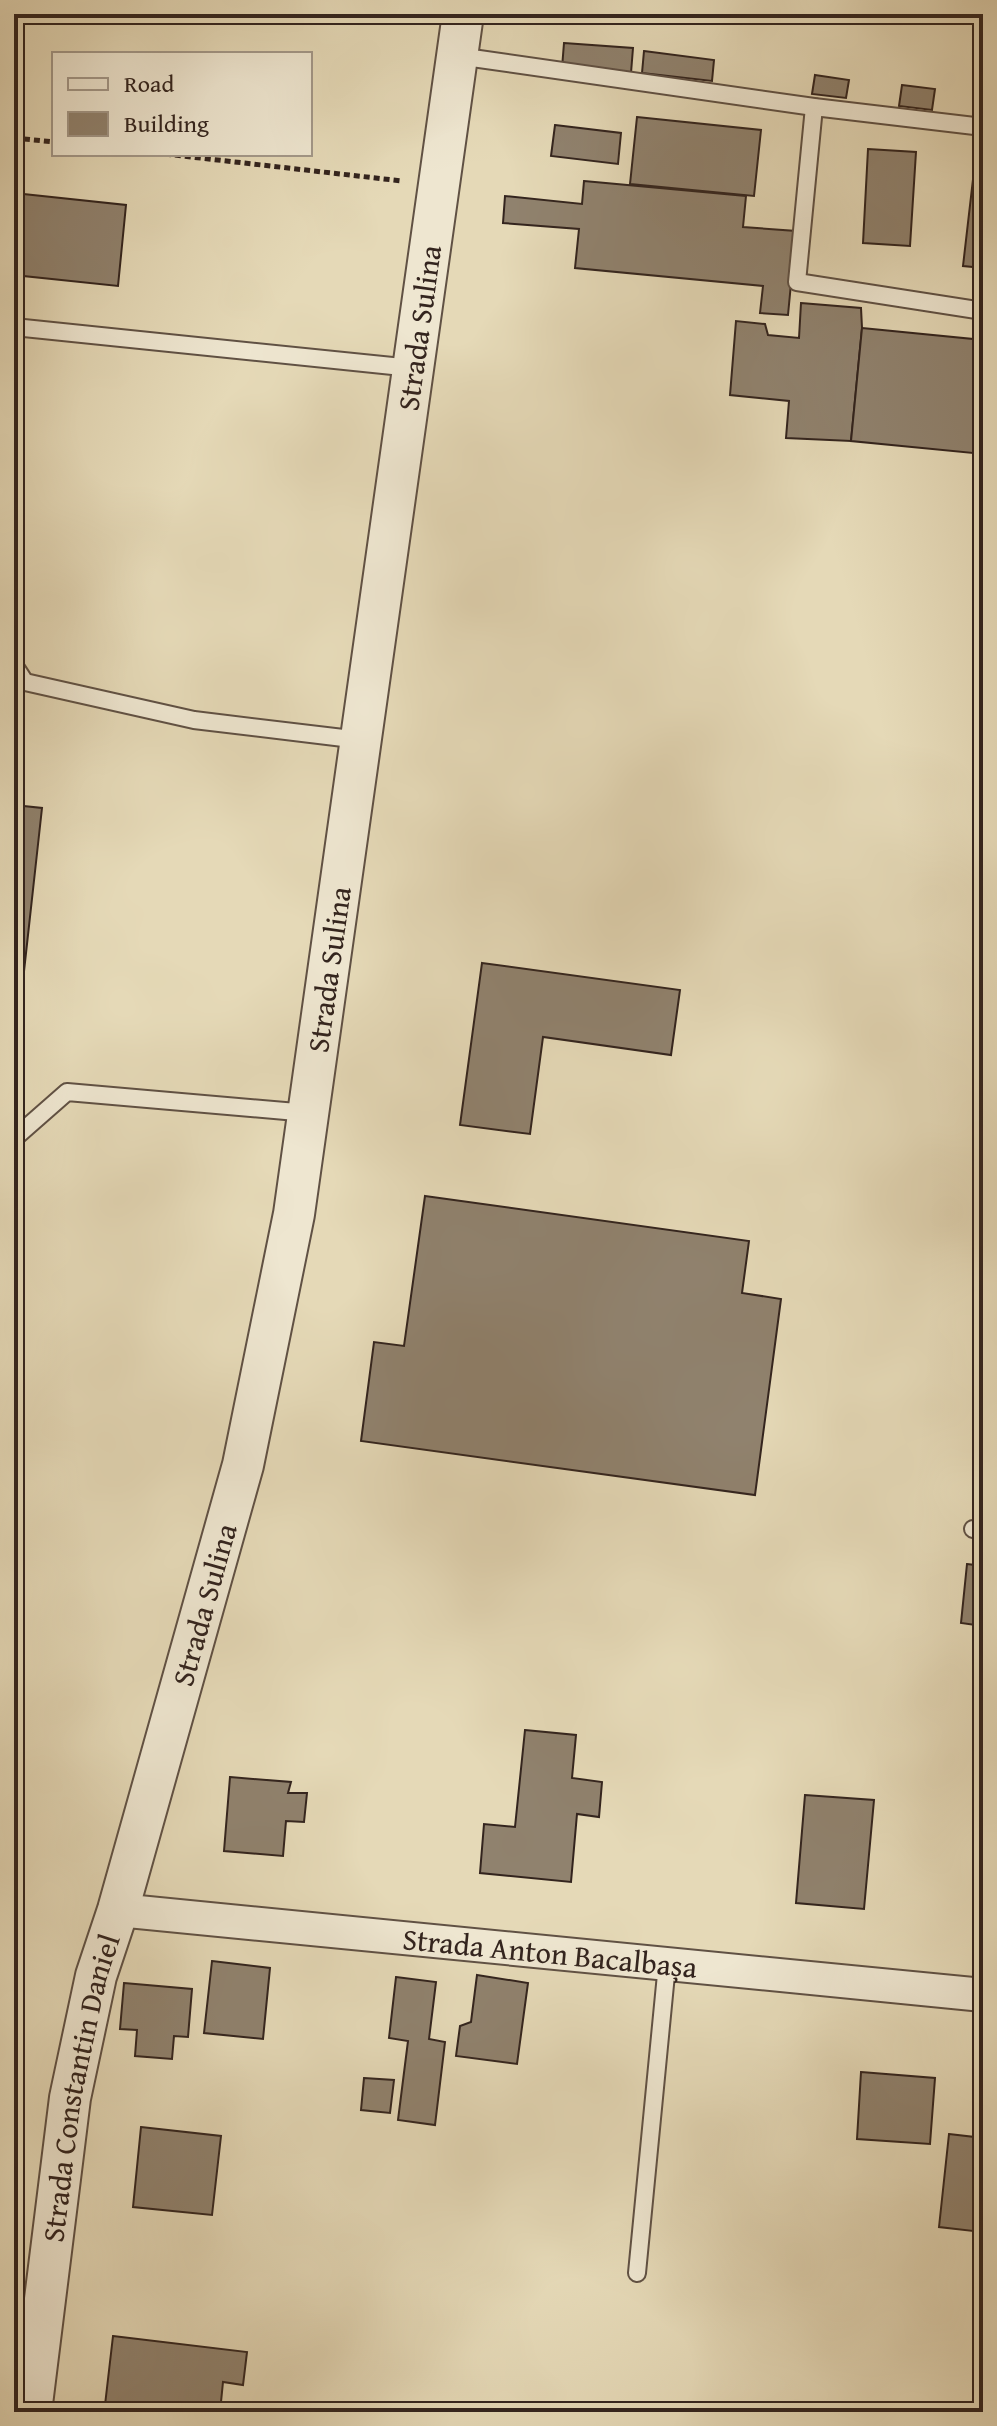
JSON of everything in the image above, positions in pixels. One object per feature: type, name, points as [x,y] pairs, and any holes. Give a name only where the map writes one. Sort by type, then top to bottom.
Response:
[{"type":"street","name":"Strada Sulina","points":[[118,1910],[243,1465],[294,1214],[463,14]]},
{"type":"street","name":"Strada Anton Bacalbașa","points":[[118,1910],[983,1995]]},
{"type":"street","name":"Strada Constantin Daniel","points":[[31,2412],[70,2098],[96,1976],[118,1910]]},
{"type":"lane","points":[[458,56],[814,107],[983,127]]},
{"type":"lane","points":[[814,107],[797,282],[983,311]]},
{"type":"lane","points":[[14,327],[414,368]]},
{"type":"lane","points":[[14,665],[25,682],[194,720],[362,741]]},
{"type":"lane","points":[[14,1134],[18,1135],[67,1092],[308,1113]]},
{"type":"lane","points":[[637,2273],[667,1964]]},
{"type":"path","points":[[14,138],[52,142]]},
{"type":"path","points":[[182,156],[440,186]]},
{"type":"building","points":[[564,43],[633,48],[631,73],[562,68]]},
{"type":"building","points":[[644,51],[714,60],[712,81],[642,73]]},
{"type":"building","points":[[815,75],[849,80],[846,98],[812,94]]},
{"type":"building","points":[[902,85],[935,89],[932,110],[899,106]]},
{"type":"building","points":[[975,92],[983,93],[983,116],[973,115]]},
{"type":"building","points":[[637,117],[761,130],[754,196],[630,184]]},
{"type":"building","points":[[555,125],[621,133],[618,164],[551,156]]},
{"type":"building","points":[[868,149],[916,152],[910,246],[863,243]]},
{"type":"building","points":[[975,162],[983,163],[983,268],[963,266]]},
{"type":"building","points":[[584,181],[746,196],[743,227],[796,231],[788,315],[760,313],[763,286],[575,268],[579,229],[503,223],[505,196],[582,204]]},
{"type":"building","points":[[14,193],[126,205],[118,286],[14,275]]},
{"type":"building","points":[[801,303],[861,308],[862,328],[851,441],[786,438],[789,401],[730,395],[736,321],[765,324],[768,335],[799,338]]},
{"type":"building","points":[[862,328],[983,340],[983,454],[851,441]]},
{"type":"building","points":[[14,805],[42,808],[14,1062]]},
{"type":"building","points":[[482,963],[680,990],[671,1055],[543,1037],[530,1134],[460,1125]]},
{"type":"building","points":[[425,1196],[749,1241],[742,1293],[781,1299],[755,1495],[361,1441],[374,1342],[404,1346]]},
{"type":"building","points":[[967,1564],[983,1566],[983,1626],[961,1623]]},
{"type":"building","points":[[525,1730],[576,1735],[572,1778],[602,1782],[599,1817],[577,1814],[571,1882],[480,1873],[484,1824],[515,1827]]},
{"type":"building","points":[[230,1777],[291,1782],[288,1793],[307,1793],[304,1822],[286,1821],[283,1856],[224,1851]]},
{"type":"building","points":[[805,1795],[874,1800],[864,1909],[796,1903]]},
{"type":"building","points":[[212,1961],[270,1968],[263,2039],[204,2033]]},
{"type":"building","points":[[477,1975],[528,1983],[517,2064],[456,2056],[460,2026],[471,2022]]},
{"type":"building","points":[[396,1977],[436,1982],[429,2039],[445,2042],[435,2125],[398,2120],[408,2041],[389,2038]]},
{"type":"building","points":[[124,1983],[192,1989],[188,2037],[174,2036],[172,2059],[135,2056],[137,2030],[120,2029]]},
{"type":"building","points":[[861,2072],[935,2078],[930,2144],[857,2139]]},
{"type":"building","points":[[364,2078],[394,2080],[390,2113],[361,2110]]},
{"type":"building","points":[[141,2127],[221,2136],[212,2215],[133,2207]]},
{"type":"building","points":[[949,2134],[983,2138],[973,2231],[939,2227]]},
{"type":"building","points":[[113,2336],[247,2352],[243,2385],[223,2382],[220,2412],[164,2412],[105,2405]]}]
